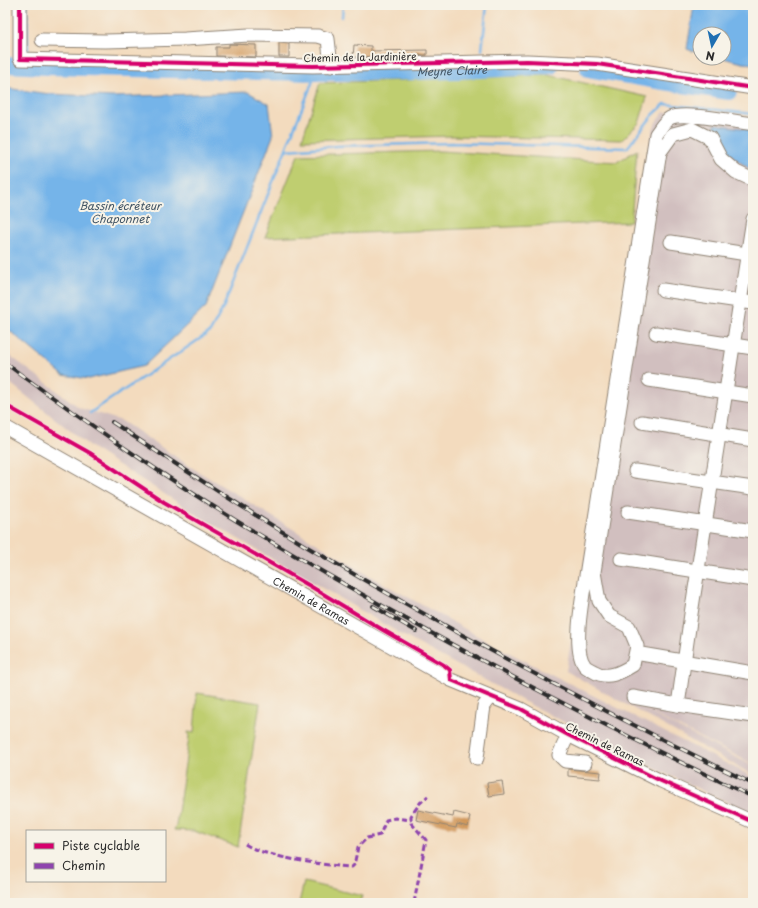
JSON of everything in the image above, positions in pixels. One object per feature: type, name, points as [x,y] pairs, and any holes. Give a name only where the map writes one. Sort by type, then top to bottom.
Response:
[{"type":"street","name":"Chemin de la Jardinière","points":[[20,5],[20,59],[331,66],[527,61],[597,64],[753,88]]},
{"type":"street","points":[[42,40],[105,41],[185,39],[249,35],[318,36],[328,39],[331,66]]},
{"type":"street","points":[[753,124],[683,115],[671,117],[656,134],[578,633],[579,654],[585,666],[599,675],[617,674],[632,665],[637,646],[629,628],[609,616],[599,601],[594,572],[660,152],[673,134],[692,129],[710,138],[721,159],[736,172],[753,180]]},
{"type":"street","points":[[678,705],[734,345],[747,303],[753,219]]},
{"type":"street","points":[[670,242],[750,254]]},
{"type":"street","points":[[663,290],[747,303]]},
{"type":"street","points":[[656,333],[753,348]]},
{"type":"street","points":[[649,380],[753,396]]},
{"type":"street","points":[[642,422],[753,440]]},
{"type":"street","name":"Chemin de Ramas","points":[[5,428],[461,685],[521,709],[568,736],[661,781],[753,822]]},
{"type":"street","points":[[635,470],[753,488]]},
{"type":"street","points":[[628,512],[753,532]]},
{"type":"street","points":[[621,559],[753,580]]},
{"type":"street","points":[[641,654],[753,673]]},
{"type":"street","points":[[477,758],[484,706],[490,697]]},
{"type":"street","points":[[633,697],[753,716]]},
{"type":"street","points":[[568,736],[559,756],[566,761],[585,763]]},
{"type":"shaded area","points":[[691,110],[753,118],[753,764],[619,697],[753,766],[753,775],[566,671],[644,211],[652,132],[656,122],[664,112]]},
{"type":"shaded area","points":[[5,352],[80,408],[122,421],[191,467],[370,576],[492,644],[753,777],[753,814],[658,770],[525,702],[413,641],[199,516],[92,448],[5,379]]},
{"type":"green space","points":[[548,75],[647,97],[639,123],[622,140],[453,136],[302,140],[320,83]]},
{"type":"green space","points":[[637,150],[631,222],[265,237],[298,155],[440,151],[617,162]]},
{"type":"green space","points":[[197,693],[260,703],[238,847],[194,831],[174,830],[176,826],[189,737],[188,732],[194,733]]},
{"type":"green space","points":[[304,882],[362,896],[360,903],[299,903]]},
{"type":"water","points":[[694,5],[753,5],[753,64],[732,60],[732,26],[692,26],[692,51],[687,49]]},
{"type":"water","name":"Bassin écréteur Chaponnet","points":[[5,88],[50,94],[112,97],[248,92],[269,104],[273,136],[206,307],[144,366],[89,379],[63,375],[5,327]]},
{"type":"water","points":[[715,124],[753,130],[753,170],[740,162],[722,145],[718,138]]},
{"type":"building","points":[[279,43],[289,44],[289,57],[279,57]]},
{"type":"building","points":[[229,44],[256,45],[256,57],[216,56],[216,47],[229,47]]},
{"type":"building","points":[[354,45],[371,46],[371,51],[427,50],[427,55],[353,57]]},
{"type":"building","points":[[568,769],[601,772],[600,779],[568,776]]},
{"type":"building","points":[[502,781],[504,794],[489,796],[487,783]]},
{"type":"building","points":[[418,810],[453,817],[454,812],[470,816],[468,827],[457,824],[456,828],[416,820]]},
{"type":"waterway","points":[[27,5],[28,54]]},
{"type":"waterway","points":[[342,17],[343,5]]},
{"type":"waterway","points":[[482,50],[487,5]]},
{"type":"waterway","name":"Meyne Claire","points":[[5,65],[237,72],[363,73],[488,70],[551,66]]},
{"type":"waterway","name":"Meyne Claire","points":[[588,69],[729,92]]},
{"type":"waterway","points":[[90,413],[210,332],[223,308],[316,73]]},
{"type":"waterway","points":[[287,150],[337,146],[452,143],[627,148],[653,115],[665,104],[753,114]]},
{"type":"railway","points":[[5,363],[100,431],[198,497],[324,573],[384,607],[567,705],[753,797]]},
{"type":"railway","points":[[112,422],[284,533],[363,580],[584,700],[753,784]]},
{"type":"railway","points":[[373,606],[416,631]]},
{"type":"marked path","points":[[414,903],[426,840],[411,823],[411,816],[420,803],[428,796]]},
{"type":"marked path","points":[[245,844],[254,849],[280,857],[312,863],[352,867],[354,865],[358,847],[367,838],[380,835],[386,820],[395,818],[411,820]]},
{"type":"cycle path","points":[[20,5],[20,59],[313,66],[527,61],[597,64],[753,88]]},
{"type":"cycle path","points":[[5,405],[90,453],[164,502],[444,665],[450,670],[451,680],[521,709],[568,735],[661,781],[753,822]]}]
